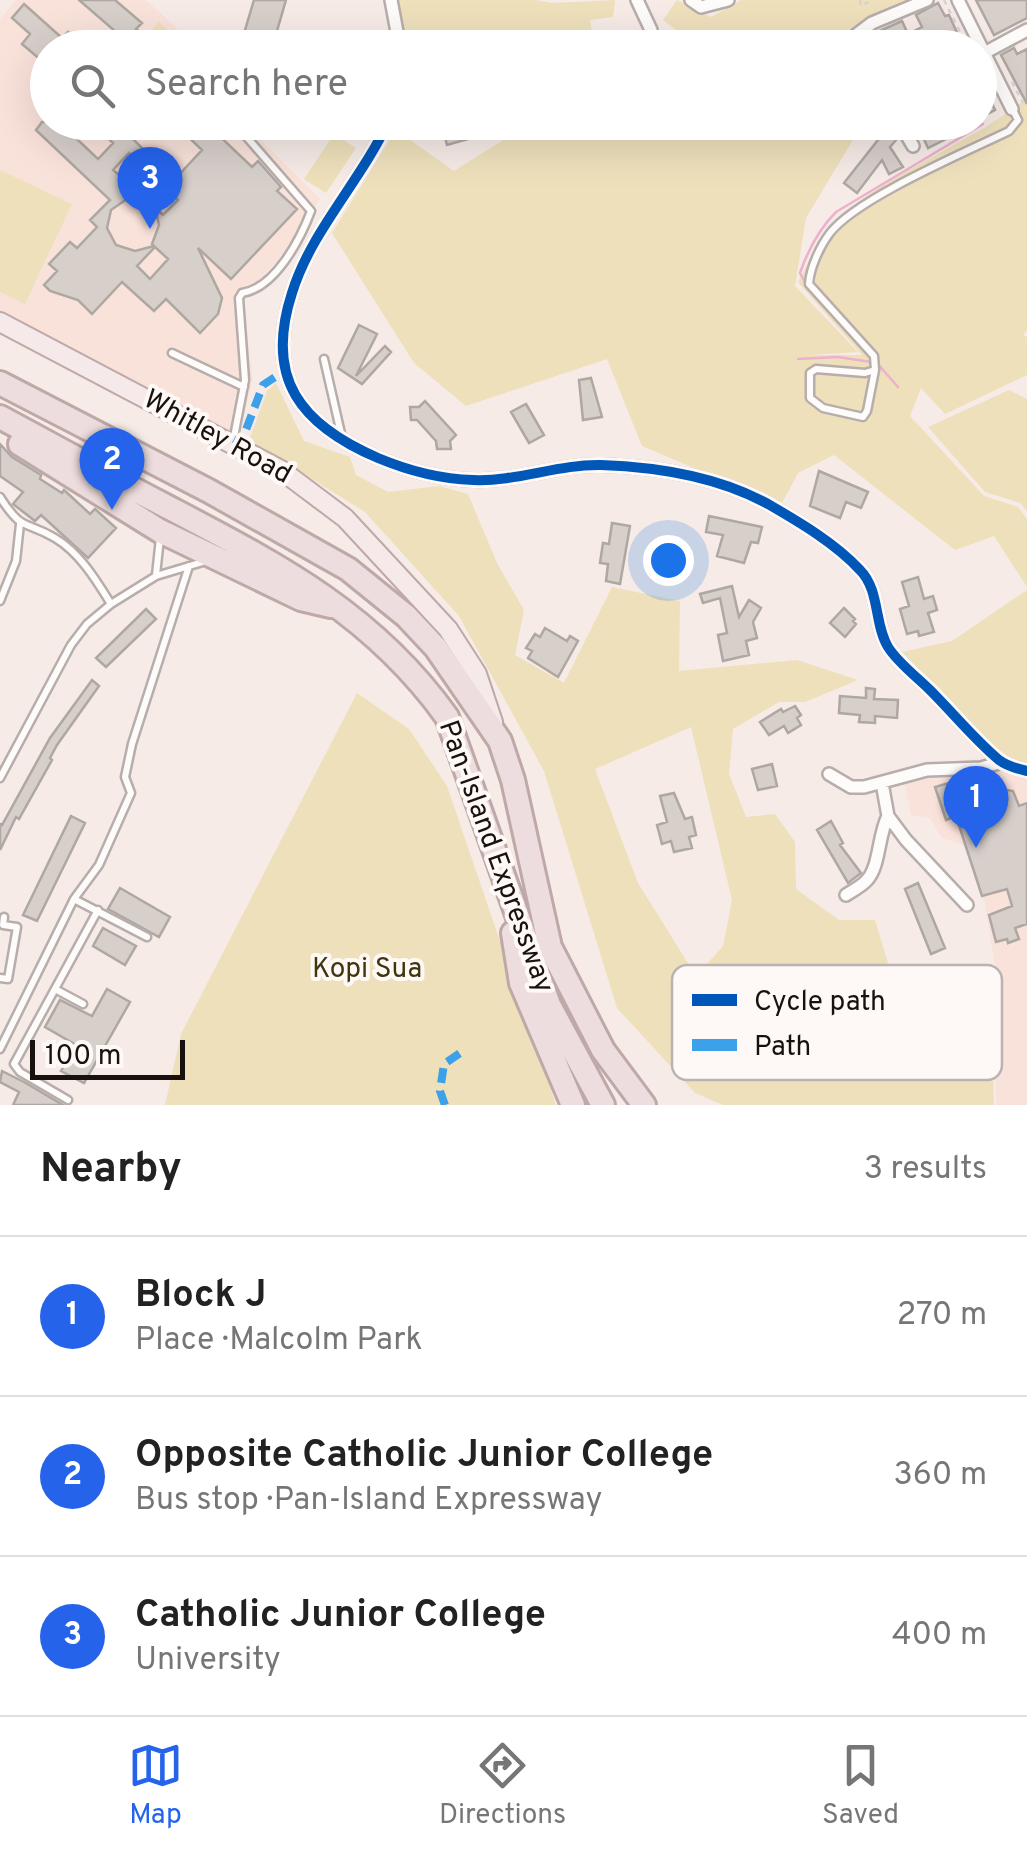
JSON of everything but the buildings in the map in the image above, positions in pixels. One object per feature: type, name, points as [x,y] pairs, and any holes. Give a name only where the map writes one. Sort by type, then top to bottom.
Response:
[{"type":"highway","name":"Pan-Island Expressway","points":[[0,383],[209,491],[348,569],[406,616],[436,648],[500,741],[513,780],[550,947],[603,1050],[644,1105]]},
{"type":"highway","name":"Pan-Island Expressway","points":[[0,417],[276,564],[340,607],[418,677],[447,717],[549,1004],[603,1105]]},
{"type":"highway","points":[[0,431],[160,531],[301,599],[340,607]]},
{"type":"highway","points":[[503,870],[521,983],[573,1105]]},
{"type":"main road","name":"Whitley Road","points":[[0,322],[281,470],[345,518],[448,629],[477,674],[500,741]]},
{"type":"street","points":[[391,0],[397,30]]},
{"type":"street","points":[[637,0],[651,30]]},
{"type":"street","points":[[693,2],[710,6],[728,0]]},
{"type":"street","points":[[862,30],[927,0]]},
{"type":"street","points":[[958,0],[974,30]]},
{"type":"street","points":[[997,46],[1027,30]]},
{"type":"street","points":[[997,71],[1018,106]]},
{"type":"street","points":[[377,140],[321,234],[292,290],[285,318],[282,348],[292,386],[304,410],[318,426],[395,465],[433,476],[482,480],[577,466],[637,467],[678,472],[733,488],[767,504],[831,545],[861,570],[870,584],[888,648],[1002,762],[1027,771]]},
{"type":"street","points":[[910,140],[913,146]]},
{"type":"street","points":[[829,774],[852,787],[927,770],[981,768],[1002,762]]},
{"type":"street","points":[[882,783],[888,816],[968,906]]},
{"type":"street","points":[[846,895],[867,880],[874,868],[879,832],[888,816]]},
{"type":"lane","points":[[997,137],[1018,120],[1018,106]]},
{"type":"lane","points":[[232,444],[244,387],[239,298],[270,277],[296,243],[311,212],[249,140]]},
{"type":"lane","points":[[875,370],[865,373],[816,369],[810,373],[810,398],[823,408],[863,416],[868,410],[875,370],[874,356],[808,284],[830,232],[880,196],[991,140]]},
{"type":"lane","points":[[172,353],[244,387]]},
{"type":"lane","points":[[324,359],[343,440]]},
{"type":"lane","points":[[0,497],[20,524],[54,537],[78,556],[111,604]]},
{"type":"lane","points":[[0,601],[16,561],[20,524]]},
{"type":"lane","points":[[156,576],[160,531]]},
{"type":"lane","points":[[0,778],[74,641],[111,604],[156,576],[216,558]]},
{"type":"lane","points":[[0,1049],[74,900],[100,865],[131,793],[125,775],[132,744],[189,566]]},
{"type":"lane","points":[[74,900],[147,937]]},
{"type":"lane","points":[[68,1100],[20,1072],[14,1064],[98,910]]},
{"type":"lane","points":[[0,978],[8,980],[16,927],[3,925],[4,917]]},
{"type":"lane","points":[[54,990],[82,1004]]},
{"type":"path","points":[[860,0],[861,6],[872,0]]},
{"type":"path","points":[[944,0],[959,30]]},
{"type":"path","points":[[1005,69],[1018,106]]},
{"type":"shaded area","points":[[16,0],[146,0],[179,30],[30,30],[30,140],[261,140],[320,199],[279,259],[242,296],[253,379],[238,439],[0,311],[0,19]]},
{"type":"shaded area","points":[[1002,762],[1027,772],[1027,1105],[996,1105],[996,1080],[1002,1080],[1002,965],[995,965],[985,903],[967,846],[942,838],[930,818],[911,815],[904,780]]},
{"type":"green space","points":[[397,0],[615,0],[613,17],[590,20],[591,30],[402,30]]},
{"type":"green space","points":[[677,0],[711,17],[741,0],[911,0],[847,30],[676,30],[663,20]]},
{"type":"green space","points":[[159,22],[168,30],[151,30]]},
{"type":"green space","points":[[1027,99],[1027,330],[1023,335],[1027,337],[1027,375],[945,414],[921,388],[910,416],[984,496],[1018,507],[1027,519],[1027,587],[994,536],[955,550],[834,455],[798,473],[781,505],[642,446],[607,359],[466,406],[414,363],[332,233],[390,140],[410,140],[454,171],[503,140],[853,140],[806,218],[795,286],[858,352],[811,355],[862,355],[798,282],[824,232],[844,212],[887,182],[963,140],[997,140],[997,119]]},
{"type":"green space","points":[[330,140],[343,140],[356,148],[326,193],[304,179]]},
{"type":"green space","points":[[0,170],[72,204],[25,304],[0,292]]},
{"type":"green space","points":[[276,383],[304,441],[350,457],[356,475],[388,492],[439,486],[468,494],[497,563],[524,610],[515,655],[564,683],[612,587],[680,601],[679,671],[797,660],[858,680],[805,702],[779,702],[733,729],[729,774],[746,817],[775,814],[795,842],[796,889],[839,920],[875,920],[890,965],[706,965],[723,946],[732,900],[691,727],[595,769],[638,883],[689,965],[672,965],[672,1068],[617,1008],[544,771],[459,616],[365,512],[249,440],[267,391]]},
{"type":"green space","points":[[1009,390],[1027,399],[1027,511],[1020,503],[985,492],[928,427]]},
{"type":"green space","points":[[1027,590],[1027,766],[1004,757],[902,652],[952,641]]},
{"type":"green space","name":"Kopi Sua","points":[[357,693],[409,729],[447,786],[556,1105],[165,1105],[181,1034]]},
{"type":"green space","points":[[683,1080],[993,1080],[994,1105],[723,1105],[695,1093]]},
{"type":"waterway","points":[[807,286],[800,273],[803,264],[819,233],[836,212],[956,140]]},
{"type":"waterway","points":[[798,359],[838,357],[871,362]]},
{"type":"waterway","points":[[876,362],[898,387]]},
{"type":"marked path","points":[[234,439],[241,443],[263,385],[286,370]]},
{"type":"marked path","points":[[445,1105],[440,1091],[444,1064],[463,1051]]},
{"type":"cycle path","points":[[379,140],[311,248],[284,323],[287,374],[310,414],[351,445],[390,463],[437,476],[489,480],[585,465],[622,466],[708,480],[749,494],[804,526],[850,560],[871,587],[884,638],[892,653],[999,760],[1027,771]]},
{"type":"place","name":"Catholic Junior College","points":[[150,229]]},
{"type":"place","name":"Opposite Catholic Junior College","points":[[112,510]]},
{"type":"place","name":"Block J","points":[[976,848]]}]
